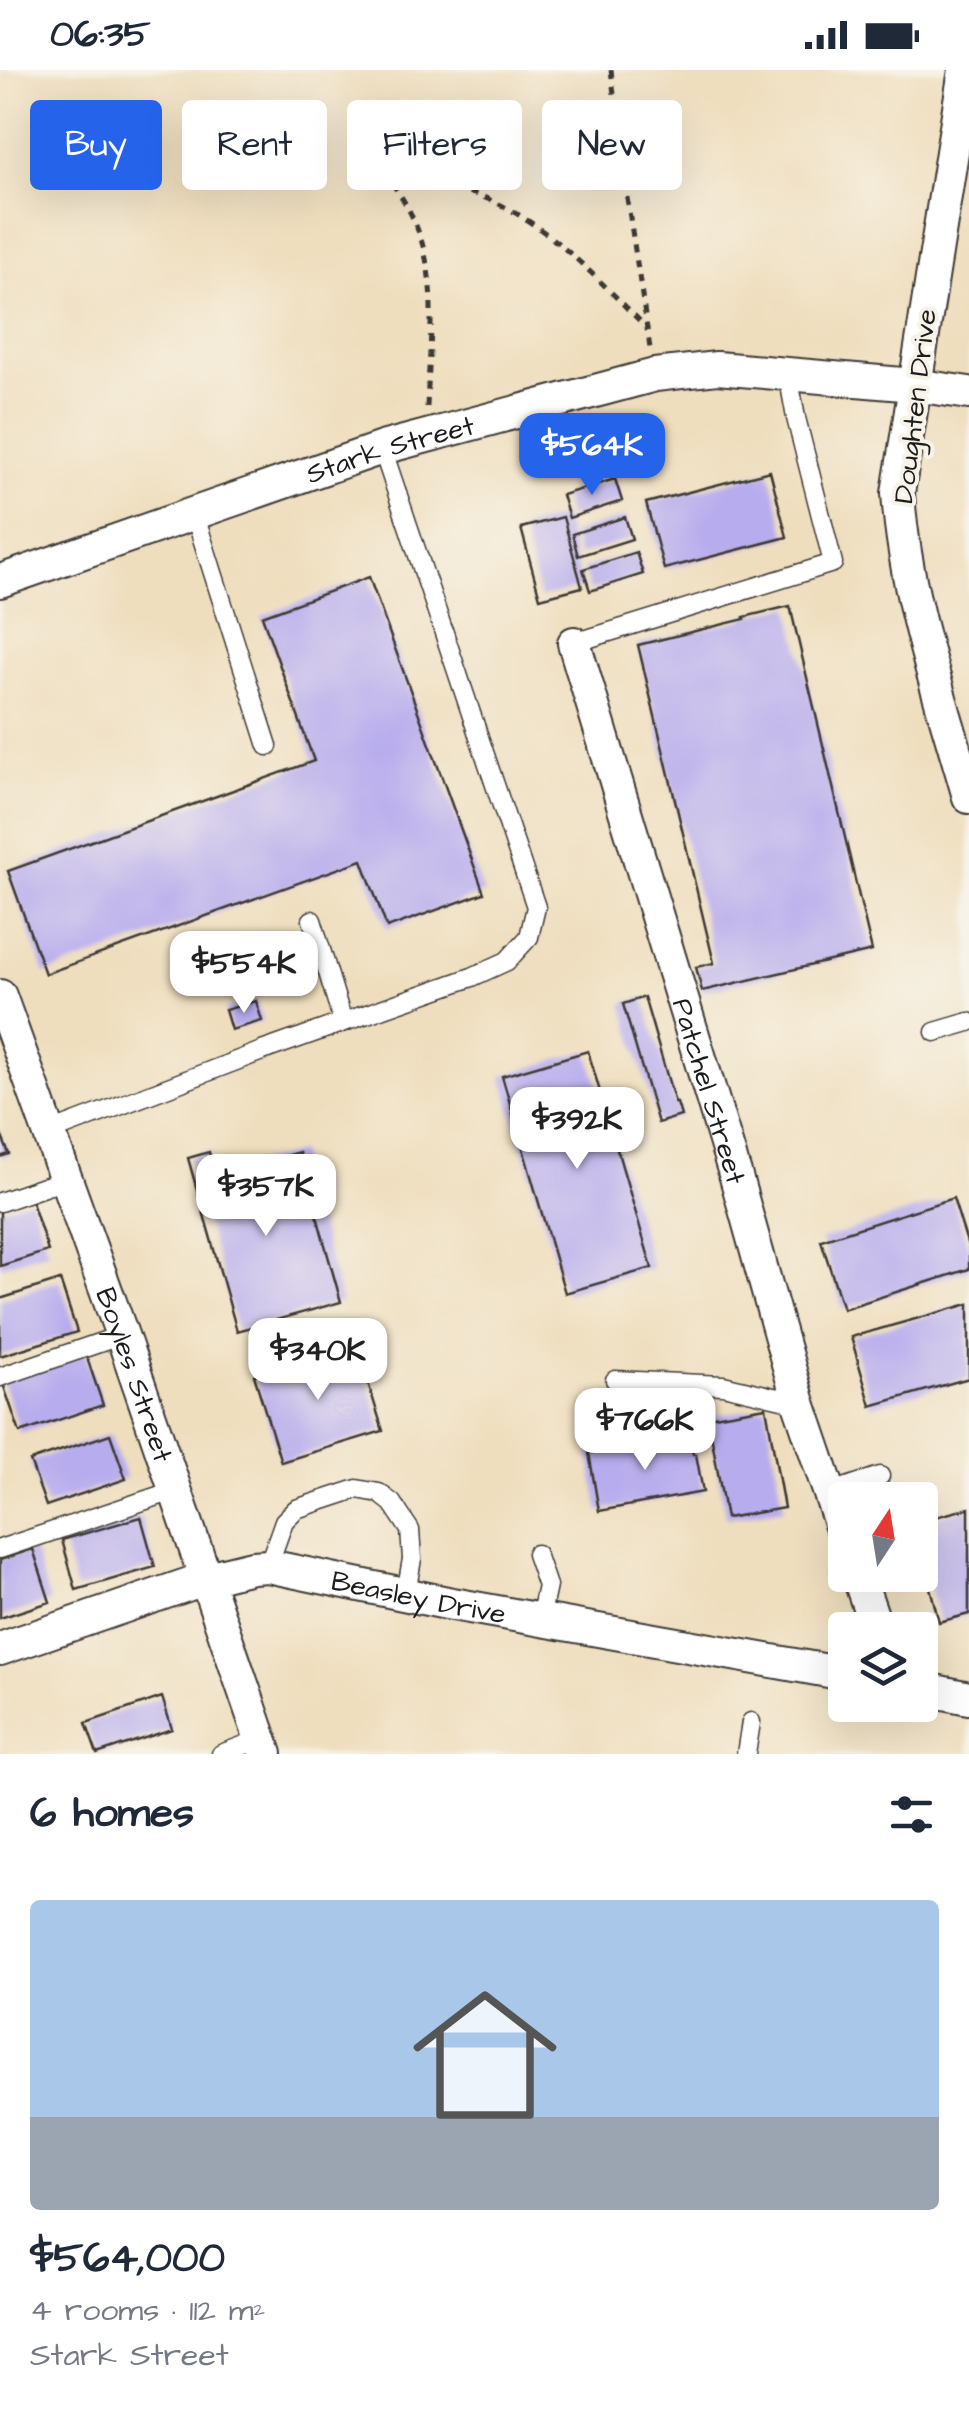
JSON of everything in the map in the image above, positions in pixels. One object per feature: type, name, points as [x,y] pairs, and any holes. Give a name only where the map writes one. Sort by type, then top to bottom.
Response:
[{"type":"street","name":"Doughten Drive","points":[[965,70],[898,493],[911,584],[969,797]]},
{"type":"street","name":"Stark Street","points":[[0,581],[426,434],[654,375],[718,368],[969,393]]},
{"type":"street","name":"Patchel Street","points":[[574,643],[828,1490]]},
{"type":"street","name":"Boyles Street","points":[[0,996],[51,1132],[264,1747]]},
{"type":"street","name":"Beasley Drive","points":[[0,1649],[207,1578],[268,1566],[446,1603],[828,1671]]},
{"type":"street","points":[[938,1692],[969,1698]]},
{"type":"lane","points":[[574,643],[833,564],[788,374]]},
{"type":"lane","points":[[51,1132],[472,977],[508,962],[529,937],[536,907],[382,448]]},
{"type":"lane","points":[[194,513],[268,746]]},
{"type":"lane","points":[[312,920],[343,1022]]},
{"type":"lane","points":[[935,1032],[969,1022]]},
{"type":"lane","points":[[0,1202],[67,1179]]},
{"type":"lane","points":[[0,1377],[122,1335]]},
{"type":"lane","points":[[615,1380],[723,1385],[799,1403]]},
{"type":"lane","points":[[862,1482],[880,1476]]},
{"type":"lane","points":[[268,1566],[284,1521],[296,1508],[357,1489],[379,1492],[392,1503],[410,1530],[412,1558],[406,1593]]},
{"type":"lane","points":[[0,1549],[176,1490]]},
{"type":"lane","points":[[536,1554],[547,1586],[540,1620]]},
{"type":"lane","points":[[746,1754],[751,1722]]},
{"type":"lane","points":[[221,1754],[264,1747]]},
{"type":"path","points":[[611,70],[654,375]]},
{"type":"path","points":[[426,434],[433,310],[430,268],[410,207],[394,186],[421,185],[472,193],[522,216],[572,255],[648,329]]},
{"type":"building","points":[[770,471],[787,537],[664,569],[646,503]]},
{"type":"building","points":[[615,479],[622,501],[569,518],[562,495]]},
{"type":"building","points":[[563,517],[582,587],[540,598],[521,528]]},
{"type":"building","points":[[625,517],[632,539],[578,556],[572,534]]},
{"type":"building","points":[[636,552],[643,574],[590,591],[583,569]]},
{"type":"building","points":[[369,577],[484,893],[387,928],[362,860],[45,974],[8,871],[314,761],[262,616]]},
{"type":"building","points":[[790,606],[872,951],[702,991],[696,967],[714,963],[638,645]]},
{"type":"building","points":[[644,997],[681,1116],[658,1123],[623,1004]]},
{"type":"building","points":[[256,1001],[262,1021],[231,1030],[225,1010]]},
{"type":"building","points":[[588,1051],[652,1268],[565,1293],[502,1076]]},
{"type":"building","points":[[0,1132],[9,1154],[0,1157]]},
{"type":"building","points":[[209,1152],[215,1175],[299,1152],[341,1302],[237,1331],[188,1158]]},
{"type":"building","points":[[953,1198],[969,1249],[969,1269],[843,1309],[821,1240]]},
{"type":"building","points":[[31,1199],[48,1251],[0,1266],[0,1209]]},
{"type":"building","points":[[60,1280],[77,1332],[0,1356],[0,1299]]},
{"type":"building","points":[[969,1304],[969,1378],[871,1406],[851,1337]]},
{"type":"building","points":[[356,1344],[383,1431],[281,1462],[254,1375]]},
{"type":"building","points":[[85,1352],[103,1405],[20,1433],[2,1381]]},
{"type":"building","points":[[766,1407],[784,1508],[726,1518],[708,1417]]},
{"type":"building","points":[[110,1434],[126,1479],[46,1506],[30,1461]]},
{"type":"building","points":[[689,1435],[703,1492],[599,1511],[589,1453]]},
{"type":"building","points":[[969,1508],[969,1614],[939,1622],[931,1592],[938,1592],[938,1516]]},
{"type":"building","points":[[141,1517],[155,1567],[76,1590],[62,1540]]},
{"type":"building","points":[[33,1549],[50,1602],[0,1618],[0,1560]]},
{"type":"building","points":[[162,1697],[172,1729],[97,1754],[86,1723]]}]
